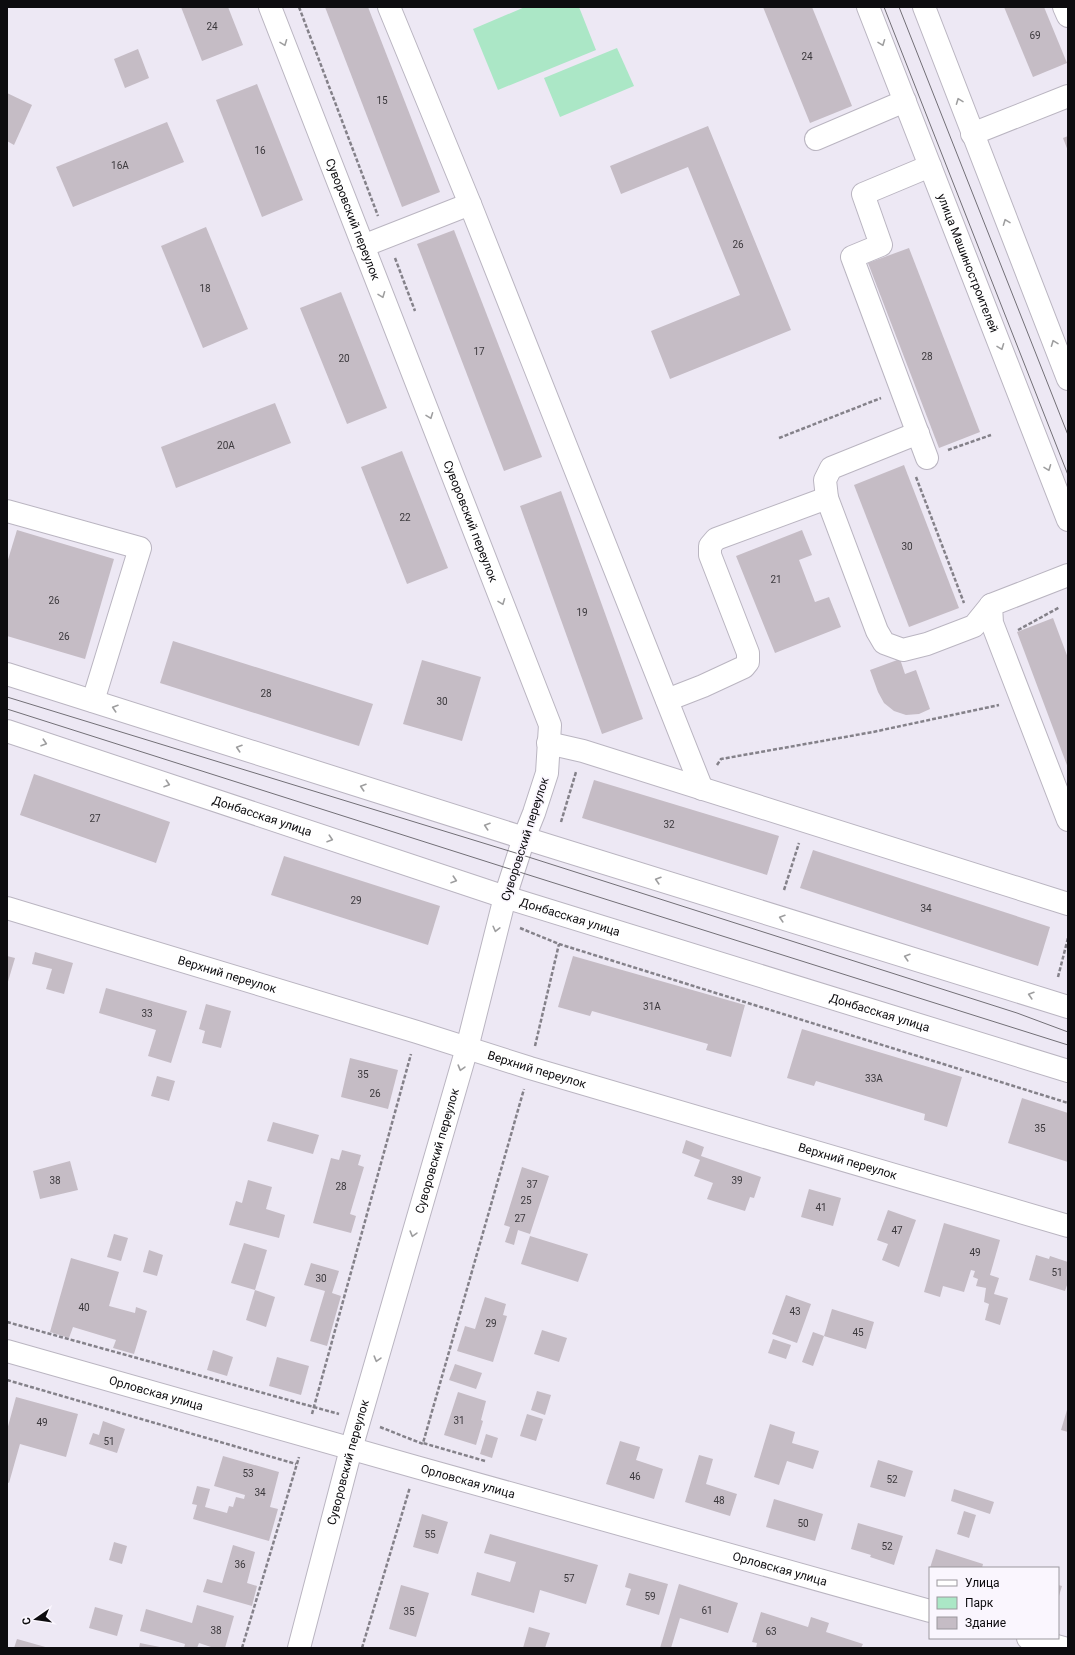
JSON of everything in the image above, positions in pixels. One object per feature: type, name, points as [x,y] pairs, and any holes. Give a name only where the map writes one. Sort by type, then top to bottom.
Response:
[{"type":"main road","name":"Суворовский переулок","points":[[270,7],[550,725],[547,773],[505,897],[467,1048],[351,1449],[299,1648]]},
{"type":"main road","points":[[389,7],[470,204],[702,789]]},
{"type":"main road","name":"улица Машиностроителей","points":[[868,7],[1068,520]]},
{"type":"main road","points":[[924,7],[1068,379]]},
{"type":"main road","points":[[1064,7],[1068,16]]},
{"type":"main road","points":[[972,134],[1068,96]]},
{"type":"main road","points":[[816,139],[905,101]]},
{"type":"main road","points":[[927,458],[852,257],[881,245],[863,194],[930,166]]},
{"type":"main road","points":[[363,246],[470,204]]},
{"type":"main road","points":[[918,433],[831,468],[825,480],[827,498],[877,631],[884,643],[903,650],[927,644],[974,626],[991,605],[1068,574]]},
{"type":"main road","points":[[667,700],[744,667],[748,662],[748,652],[710,555],[710,546],[716,539],[827,498]]},
{"type":"main road","points":[[7,511],[140,548],[93,702]]},
{"type":"main road","points":[[991,605],[992,623],[1000,640],[1068,820]]},
{"type":"main road","points":[[7,674],[524,838],[1068,1007]]},
{"type":"main road","name":"Донбасская улица","points":[[7,731],[505,897],[1068,1071]]},
{"type":"main road","points":[[548,743],[583,751],[1068,904]]},
{"type":"main road","name":"Верхний переулок","points":[[7,908],[417,1032],[530,1068],[1068,1226]]},
{"type":"main road","name":"Орловская улица","points":[[7,1351],[929,1611]]},
{"type":"main road","points":[[1032,1639],[1064,1648]]},
{"type":"path","points":[[779,438],[902,389]]},
{"type":"path","points":[[974,626],[911,464],[991,435]]},
{"type":"path","points":[[1000,640],[1060,607]]},
{"type":"path","points":[[702,789],[721,759],[873,732],[1002,704]]},
{"type":"path","points":[[784,890],[805,822]]},
{"type":"path","points":[[1058,978],[1068,938]]},
{"type":"path","points":[[362,1648],[423,1443],[530,1068],[560,944]]},
{"type":"path","points":[[242,1648],[314,1408],[417,1032]]},
{"type":"path","points":[[7,1322],[314,1408]]},
{"type":"path","points":[[7,1380],[296,1464]]},
{"type":"path","points":[[423,1443],[492,1463]]},
{"type":"green space","points":[[525,7],[579,7],[596,50],[498,90],[473,29]]},
{"type":"green space","points":[[617,48],[634,86],[560,117],[544,78]]},
{"type":"building","points":[[181,7],[228,7],[243,45],[202,61]]},
{"type":"building","points":[[325,7],[368,7],[440,192],[402,207]]},
{"type":"building","points":[[763,7],[812,7],[852,106],[810,123]]},
{"type":"building","points":[[1004,7],[1044,7],[1067,63],[1033,77]]},
{"type":"building","points":[[138,49],[149,78],[125,88],[114,59]]},
{"type":"building","points":[[257,84],[303,200],[262,217],[216,100]]},
{"type":"building","points":[[7,93],[32,105],[14,145],[7,141]]},
{"type":"building","points":[[167,122],[184,162],[73,207],[56,167]]},
{"type":"building","points":[[708,126],[791,330],[670,379],[651,331],[740,295],[688,167],[621,194],[610,166]]},
{"type":"building","points":[[1068,136],[1068,151],[1063,138]]},
{"type":"building","points":[[206,227],[248,329],[203,348],[161,246]]},
{"type":"building","points":[[454,230],[542,457],[504,471],[417,244]]},
{"type":"building","points":[[909,248],[980,432],[939,448],[868,263]]},
{"type":"building","points":[[341,292],[387,408],[347,424],[300,308]]},
{"type":"building","points":[[275,403],[291,443],[176,488],[161,447]]},
{"type":"building","points":[[402,451],[448,568],[407,584],[361,467]]},
{"type":"building","points":[[904,465],[959,608],[909,627],[854,485]]},
{"type":"building","points":[[561,491],[643,719],[602,734],[520,506]]},
{"type":"building","points":[[17,530],[114,559],[85,659],[7,636],[7,563]]},
{"type":"building","points":[[802,530],[812,555],[799,560],[815,602],[829,597],[841,627],[775,653],[736,556]]},
{"type":"building","points":[[1053,618],[1068,658],[1068,768],[1017,632]]},
{"type":"building","points":[[173,641],[373,704],[359,746],[160,683]]},
{"type":"building","points":[[900,659],[905,674],[916,670],[930,709],[919,714],[906,715],[894,711],[884,703],[878,692],[870,670]]},
{"type":"building","points":[[422,660],[481,677],[462,741],[403,724]]},
{"type":"building","points":[[34,774],[170,822],[156,863],[20,815]]},
{"type":"building","points":[[594,780],[779,836],[767,875],[582,818]]},
{"type":"building","points":[[813,850],[1050,927],[1038,966],[800,888]]},
{"type":"building","points":[[284,856],[440,906],[428,945],[271,895]]},
{"type":"building","points":[[35,952],[73,963],[64,994],[46,989],[52,969],[32,964]]},
{"type":"building","points":[[7,956],[15,958],[7,985]]},
{"type":"building","points":[[573,956],[745,1005],[731,1057],[706,1050],[708,1044],[592,1011],[590,1016],[558,1007]]},
{"type":"building","points":[[106,988],[187,1011],[171,1063],[148,1056],[156,1030],[99,1013]]},
{"type":"building","points":[[206,1004],[231,1011],[221,1048],[202,1043],[205,1031],[199,1029]]},
{"type":"building","points":[[802,1029],[962,1077],[947,1127],[924,1120],[925,1114],[816,1081],[814,1086],[787,1078]]},
{"type":"building","points":[[350,1058],[398,1070],[388,1109],[341,1097]]},
{"type":"building","points":[[157,1076],[175,1081],[169,1101],[151,1096]]},
{"type":"building","points":[[1022,1098],[1068,1113],[1068,1162],[1008,1143]]},
{"type":"building","points":[[273,1122],[319,1135],[313,1154],[267,1141]]},
{"type":"building","points":[[686,1140],[704,1147],[701,1156],[761,1177],[754,1198],[750,1197],[745,1211],[707,1199],[713,1183],[694,1176],[700,1160],[682,1153]]},
{"type":"building","points":[[342,1150],[361,1155],[358,1165],[364,1167],[350,1214],[356,1216],[351,1233],[313,1223],[331,1158],[339,1160]]},
{"type":"building","points":[[70,1161],[78,1190],[40,1199],[33,1171]]},
{"type":"building","points":[[522,1167],[549,1176],[530,1234],[518,1230],[514,1245],[505,1242],[510,1227],[504,1225]]},
{"type":"building","points":[[248,1180],[272,1187],[266,1209],[285,1215],[279,1238],[229,1225],[236,1201],[242,1203]]},
{"type":"building","points":[[809,1189],[841,1198],[833,1226],[801,1217]]},
{"type":"building","points":[[888,1210],[916,1220],[899,1267],[882,1260],[888,1244],[877,1240]]},
{"type":"building","points":[[944,1223],[1000,1240],[990,1275],[999,1278],[994,1294],[1008,1298],[1000,1325],[985,1320],[989,1304],[984,1302],[986,1288],[976,1286],[978,1279],[973,1277],[975,1271],[971,1270],[964,1292],[943,1286],[940,1297],[924,1292]]},
{"type":"building","points":[[114,1234],[128,1238],[121,1261],[107,1257]]},
{"type":"building","points":[[530,1236],[588,1254],[578,1282],[521,1264]]},
{"type":"building","points":[[244,1243],[267,1250],[255,1290],[231,1283]]},
{"type":"building","points":[[149,1250],[163,1255],[157,1276],[143,1272]]},
{"type":"building","points":[[1036,1255],[1049,1259],[1050,1256],[1068,1262],[1068,1282],[1065,1291],[1029,1280]]},
{"type":"building","points":[[71,1258],[119,1272],[109,1306],[135,1313],[136,1307],[147,1311],[134,1354],[113,1348],[116,1340],[73,1327],[69,1338],[50,1332]]},
{"type":"building","points":[[311,1263],[339,1271],[332,1293],[341,1296],[327,1346],[310,1341],[325,1291],[304,1285]]},
{"type":"building","points":[[255,1290],[275,1297],[266,1327],[246,1320]]},
{"type":"building","points":[[786,1295],[811,1304],[797,1343],[772,1334]]},
{"type":"building","points":[[485,1297],[506,1304],[503,1315],[507,1316],[493,1362],[457,1351],[465,1326],[475,1329]]},
{"type":"building","points":[[832,1309],[874,1322],[866,1349],[824,1336]]},
{"type":"building","points":[[542,1330],[567,1338],[559,1362],[534,1354]]},
{"type":"building","points":[[813,1332],[824,1336],[813,1366],[802,1362]]},
{"type":"building","points":[[773,1339],[791,1345],[786,1359],[768,1353]]},
{"type":"building","points":[[213,1350],[233,1357],[227,1376],[207,1370]]},
{"type":"building","points":[[277,1357],[309,1366],[301,1395],[269,1386]]},
{"type":"building","points":[[455,1364],[482,1373],[476,1389],[449,1380]]},
{"type":"building","points":[[537,1391],[551,1395],[545,1415],[531,1410]]},
{"type":"building","points":[[458,1392],[486,1401],[481,1420],[483,1421],[476,1445],[444,1435]]},
{"type":"building","points":[[16,1397],[78,1414],[66,1457],[20,1444],[9,1483],[7,1482],[7,1430]]},
{"type":"building","points":[[1067,1410],[1068,1411],[1068,1432],[1061,1430]]},
{"type":"building","points":[[527,1414],[543,1419],[536,1441],[520,1436]]},
{"type":"building","points":[[103,1421],[125,1429],[117,1453],[89,1444],[93,1433],[99,1435]]},
{"type":"building","points":[[770,1424],[795,1432],[792,1443],[819,1451],[813,1469],[787,1461],[779,1485],[754,1477]]},
{"type":"building","points":[[486,1434],[498,1438],[492,1458],[480,1454]]},
{"type":"building","points":[[620,1441],[640,1447],[636,1460],[663,1469],[654,1499],[606,1484]]},
{"type":"building","points":[[699,1455],[713,1459],[706,1484],[737,1494],[730,1516],[685,1502]]},
{"type":"building","points":[[223,1456],[279,1472],[270,1507],[278,1509],[269,1541],[193,1519],[197,1505],[192,1504],[197,1486],[210,1489],[205,1507],[227,1513],[229,1506],[233,1507],[236,1497],[244,1499],[245,1495],[214,1486]]},
{"type":"building","points":[[878,1460],[913,1471],[905,1497],[870,1487]]},
{"type":"building","points":[[954,1489],[994,1502],[990,1514],[951,1501]]},
{"type":"building","points":[[774,1499],[823,1514],[815,1541],[766,1527]]},
{"type":"building","points":[[964,1511],[976,1515],[969,1538],[957,1534]]},
{"type":"building","points":[[422,1514],[448,1522],[438,1554],[413,1547]]},
{"type":"building","points":[[858,1523],[903,1536],[894,1565],[870,1557],[871,1555],[851,1549]]},
{"type":"building","points":[[490,1534],[598,1565],[586,1604],[540,1590],[534,1613],[471,1595],[477,1572],[510,1582],[516,1562],[484,1553]]},
{"type":"building","points":[[114,1542],[127,1546],[122,1564],[109,1560]]},
{"type":"building","points":[[233,1545],[255,1552],[247,1583],[257,1586],[252,1606],[203,1592],[207,1579],[222,1583]]},
{"type":"building","points":[[936,1549],[983,1564],[982,1567],[930,1567]]},
{"type":"building","points":[[629,1573],[668,1584],[659,1615],[626,1605],[631,1589],[625,1587]]},
{"type":"building","points":[[679,1584],[738,1603],[728,1633],[680,1618],[671,1648],[660,1648]]},
{"type":"building","points":[[401,1585],[429,1593],[416,1637],[389,1629]]},
{"type":"building","points":[[1059,1585],[1062,1586],[1059,1596]]},
{"type":"building","points":[[197,1605],[234,1616],[225,1648],[214,1648],[199,1643],[197,1648],[184,1648],[185,1644],[140,1631],[146,1609],[192,1623]]},
{"type":"building","points":[[95,1607],[123,1615],[117,1636],[89,1628]]},
{"type":"building","points":[[761,1612],[808,1627],[811,1617],[829,1623],[826,1632],[863,1644],[861,1648],[756,1648],[757,1643],[752,1642]]},
{"type":"building","points":[[529,1627],[550,1633],[545,1648],[523,1648]]},
{"type":"building","points":[[17,1639],[49,1648],[14,1648]]},
{"type":"building","points":[[140,1643],[160,1647],[139,1648]]},
{"type":"tram line","points":[[884,7],[1068,475]]},
{"type":"tram line","points":[[899,7],[1068,435]]},
{"type":"tram line","points":[[7,697],[519,854],[1017,1013],[1068,1032]]},
{"type":"tram line","points":[[7,709],[1068,1045]]}]
